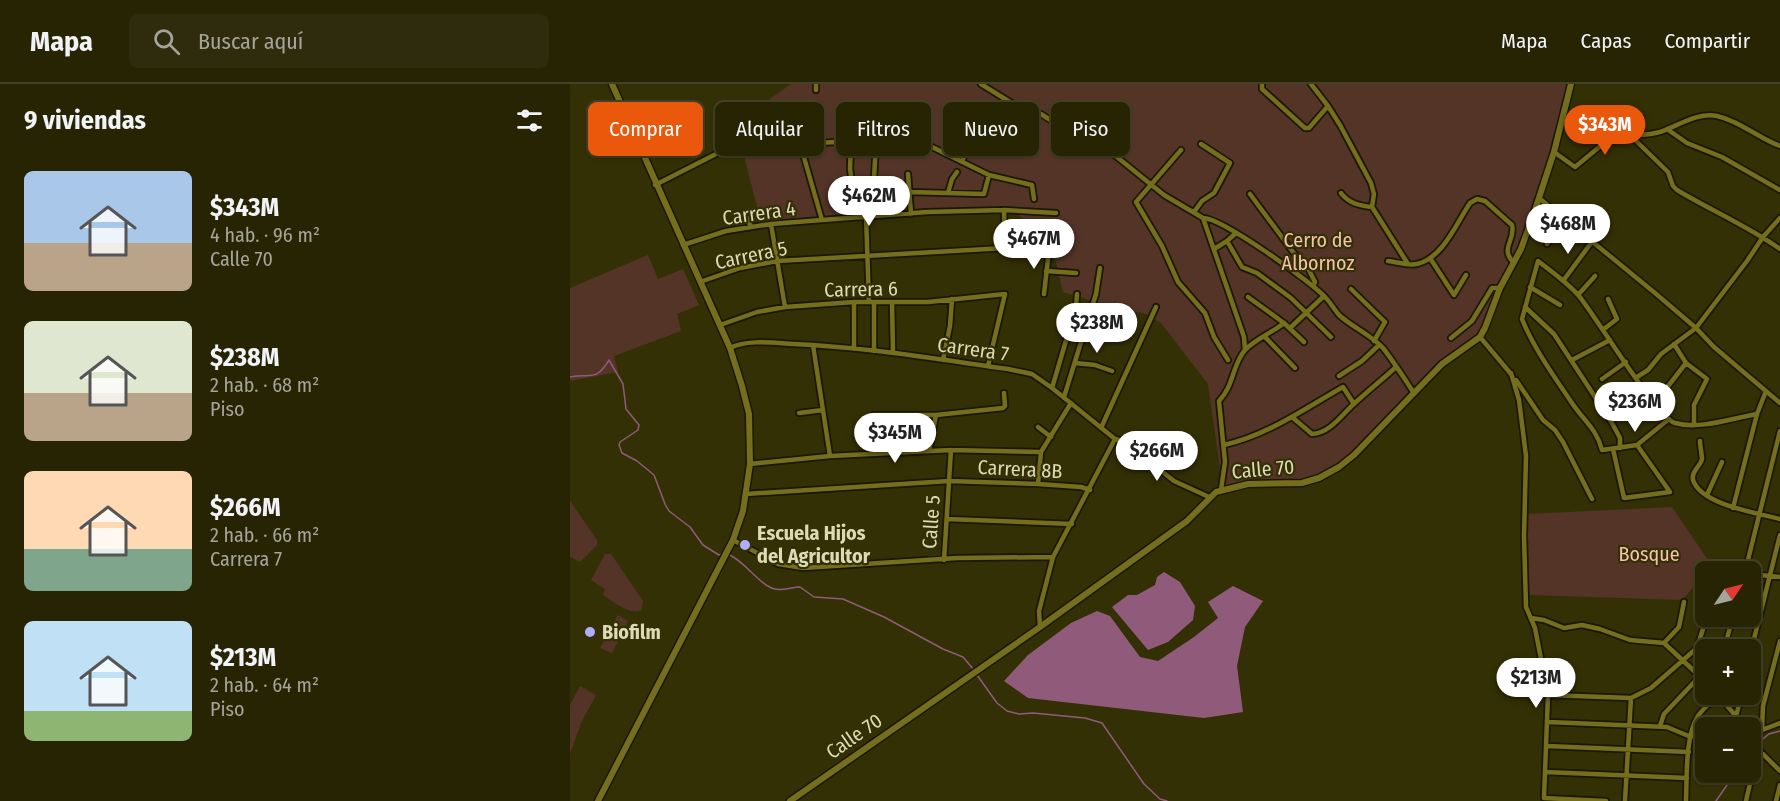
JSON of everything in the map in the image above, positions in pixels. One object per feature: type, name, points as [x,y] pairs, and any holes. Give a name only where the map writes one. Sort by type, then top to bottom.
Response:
[{"type":"street","points":[[598,801],[734,540],[741,519],[750,464],[749,414],[730,348],[655,185],[612,84]]},
{"type":"street","points":[[981,84],[1018,107],[1041,114],[1060,127],[1076,132],[1086,132],[1164,195],[1203,218],[1212,219],[1288,266],[1324,296],[1338,314],[1379,345],[1414,393]]},
{"type":"street","points":[[1262,84],[1262,89],[1305,128],[1309,128],[1328,106]]},
{"type":"street","points":[[1311,84],[1328,106],[1371,183],[1374,194],[1372,207],[1408,264]]},
{"type":"street","points":[[1571,84],[1554,152],[1539,198],[1514,263],[1500,288],[1480,337],[1511,373],[1543,420],[1555,430],[1592,499]]},
{"type":"street","points":[[1554,152],[1575,168],[1610,139],[1657,133],[1699,117],[1718,116],[1780,146]]},
{"type":"street","points":[[1667,129],[1687,143],[1722,157],[1780,190]]},
{"type":"street","points":[[1631,136],[1668,172],[1677,190],[1711,211],[1763,237],[1780,249]]},
{"type":"street","points":[[1194,212],[1202,201],[1214,193],[1230,163],[1201,144]]},
{"type":"street","points":[[931,147],[989,175],[1032,185],[1034,199]]},
{"type":"street","points":[[1181,150],[1149,184],[1136,202],[1162,246],[1179,282],[1205,313],[1214,337],[1228,360]]},
{"type":"street","points":[[655,185],[715,155]]},
{"type":"street","points":[[803,156],[822,220]]},
{"type":"street","points":[[850,156],[854,195]]},
{"type":"street","points":[[875,156],[873,195],[909,192],[984,195],[989,175]]},
{"type":"street","points":[[962,162],[964,156]]},
{"type":"street","points":[[948,193],[952,179],[957,172]]},
{"type":"street","points":[[908,174],[911,214]]},
{"type":"street","points":[[1341,193],[1354,204],[1372,207]]},
{"type":"street","points":[[1250,194],[1309,270],[1315,282],[1313,286]]},
{"type":"street","points":[[1539,198],[1696,328],[1714,347],[1780,402]]},
{"type":"street","points":[[1388,261],[1416,264],[1430,258],[1440,250],[1470,203],[1477,199],[1485,201],[1512,225],[1513,232],[1507,251],[1508,257],[1514,263]]},
{"type":"street","points":[[1004,210],[1005,248]]},
{"type":"street","name":"Carrera 4","points":[[683,245],[726,231],[771,224],[866,216],[1004,210],[1056,213]]},
{"type":"street","points":[[866,216],[874,351]]},
{"type":"street","points":[[747,218],[751,227]]},
{"type":"street","points":[[1203,218],[1244,337],[1245,350]]},
{"type":"street","points":[[1637,377],[1648,370],[1657,358],[1696,328],[1763,237],[1780,218]]},
{"type":"street","points":[[1547,244],[1565,220]]},
{"type":"street","points":[[771,224],[785,307]]},
{"type":"street","points":[[1214,249],[1227,242],[1236,233]]},
{"type":"street","points":[[1227,242],[1242,267],[1257,273],[1294,301],[1331,337]]},
{"type":"street","points":[[1563,281],[1591,243]]},
{"type":"street","name":"Carrera 5","points":[[700,282],[740,268],[777,261],[1005,248],[1060,251]]},
{"type":"street","points":[[1044,294],[1049,250]]},
{"type":"street","points":[[1430,258],[1454,295],[1466,275]]},
{"type":"street","points":[[1669,419],[1637,446],[1602,450],[1595,430],[1573,405],[1539,352],[1522,319],[1538,261],[1578,295],[1604,329],[1652,401],[1669,419],[1676,423],[1694,424],[1757,414]]},
{"type":"street","points":[[1064,397],[1096,294],[1100,268]]},
{"type":"street","points":[[1046,271],[1077,273]]},
{"type":"street","points":[[1578,295],[1595,276]]},
{"type":"street","points":[[1530,287],[1560,305]]},
{"type":"street","points":[[1451,338],[1472,321],[1492,288],[1500,288]]},
{"type":"street","points":[[1351,289],[1385,322],[1374,341]]},
{"type":"street","name":"Carrera 6","points":[[720,325],[757,312],[785,307],[854,302],[928,302],[1005,294],[988,366]]},
{"type":"street","points":[[1052,388],[1076,307],[1077,294]]},
{"type":"street","points":[[1290,328],[1324,296]]},
{"type":"street","points":[[1248,297],[1284,323],[1304,342]]},
{"type":"street","points":[[944,360],[952,299]]},
{"type":"street","points":[[1604,329],[1617,319],[1608,299]]},
{"type":"street","points":[[854,302],[854,348]]},
{"type":"street","points":[[892,302],[893,353]]},
{"type":"street","points":[[1101,428],[1156,307]]},
{"type":"street","points":[[1525,308],[1552,331],[1572,360],[1612,423],[1620,438],[1620,448]]},
{"type":"street","points":[[1221,490],[1225,462],[1218,404],[1227,392],[1245,350],[1284,323]]},
{"type":"street","points":[[1264,336],[1295,368]]},
{"type":"street","name":"Calle 70","points":[[794,800],[1187,521],[1209,497],[1221,490],[1248,484],[1302,483],[1319,478],[1339,467],[1442,364],[1480,337]]},
{"type":"street","points":[[1572,360],[1610,340]]},
{"type":"street","name":"Carrera 7","points":[[730,348],[736,345],[763,342],[854,348],[1032,374],[1064,397],[1115,440],[1124,441],[1174,481],[1209,497]]},
{"type":"street","points":[[1674,344],[1686,363],[1707,379],[1694,405],[1694,424]]},
{"type":"street","points":[[813,345],[830,456]]},
{"type":"street","points":[[1339,376],[1367,357],[1379,345]]},
{"type":"street","points":[[1602,379],[1626,362]]},
{"type":"street","points":[[1075,363],[1095,365],[1112,371]]},
{"type":"street","points":[[1652,401],[1669,385],[1686,363]]},
{"type":"street","points":[[1292,417],[1312,434],[1318,434],[1335,423],[1396,367]]},
{"type":"street","points":[[1511,373],[1519,400],[1526,456],[1524,536],[1526,607],[1531,618],[1548,695],[1544,798],[1606,801]]},
{"type":"street","points":[[1224,445],[1254,437],[1343,387],[1354,404]]},
{"type":"street","points":[[1733,508],[1757,414],[1766,391]]},
{"type":"street","points":[[875,453],[871,416],[936,415],[1003,408],[1005,406],[1004,393]]},
{"type":"street","points":[[1038,484],[1041,452],[1071,404]]},
{"type":"street","points":[[799,413],[823,410]]},
{"type":"street","points":[[930,451],[936,415]]},
{"type":"street","points":[[1038,427],[1052,437]]},
{"type":"street","points":[[1747,561],[1780,431]]},
{"type":"street","points":[[1040,627],[1039,611],[1053,557],[1115,440]]},
{"type":"street","points":[[1700,441],[1702,458],[1692,478],[1696,485],[1714,500],[1733,508],[1780,519]]},
{"type":"street","points":[[1613,449],[1624,498],[1670,492],[1637,446]]},
{"type":"street","points":[[750,464],[875,453],[951,450],[1041,452]]},
{"type":"street","name":"Calle 5","points":[[944,560],[951,450]]},
{"type":"street","points":[[1707,495],[1722,462]]},
{"type":"street","name":"Carrera 8B","points":[[746,494],[949,481],[1038,484],[1081,487],[1090,490]]},
{"type":"street","points":[[947,519],[1071,524]]},
{"type":"street","points":[[1754,639],[1780,535]]},
{"type":"street","points":[[734,540],[778,564],[803,568],[1053,557]]},
{"type":"street","points":[[1761,575],[1780,577]]},
{"type":"street","points":[[1664,643],[1679,627],[1684,602]]},
{"type":"street","points":[[1531,618],[1544,620],[1564,628],[1582,626],[1599,629],[1630,640],[1664,643],[1695,671]]},
{"type":"street","points":[[1780,641],[1763,706],[1762,730],[1780,723]]},
{"type":"street","points":[[1548,695],[1631,699],[1651,688],[1695,649]]},
{"type":"street","points":[[1660,726],[1664,714],[1695,681]]},
{"type":"street","points":[[1625,801],[1631,699]]},
{"type":"street","points":[[1686,801],[1691,737],[1699,714],[1708,705]]},
{"type":"street","points":[[1727,705],[1736,715]]},
{"type":"street","points":[[1736,715],[1739,705]]},
{"type":"street","points":[[1548,722],[1660,726],[1691,737]]},
{"type":"street","points":[[1547,746],[1689,752]]},
{"type":"street","points":[[1761,752],[1777,763],[1780,771]]},
{"type":"street","points":[[1545,772],[1687,778]]},
{"type":"street","points":[[1746,801],[1750,783]]},
{"type":"street","points":[[1776,801],[1780,784]]},
{"type":"green space","name":"Cerro de Albornoz","points":[[791,84],[1567,84],[1537,198],[1519,247],[1507,268],[1479,335],[1414,392],[1352,456],[1318,476],[1301,481],[1223,489],[1208,384],[1161,323],[1146,314],[1063,292],[1053,250],[1013,209],[887,213],[762,226],[744,156],[824,156],[824,102],[766,102]]},
{"type":"green space","points":[[648,255],[658,279],[683,269],[699,305],[677,314],[681,331],[614,356],[618,372],[570,381],[570,288]]},
{"type":"green space","points":[[570,501],[597,540],[597,545],[580,562],[570,557]]},
{"type":"green space","name":"Bosque","points":[[1672,507],[1709,561],[1695,561],[1695,585],[1682,600],[1529,595],[1527,514]]},
{"type":"green space","points":[[605,554],[611,554],[643,601],[641,611],[631,611],[616,604],[603,595],[605,589],[591,580]]},
{"type":"green space","points":[[618,615],[628,621],[612,653],[600,648]]},
{"type":"green space","points":[[580,686],[596,695],[581,723],[570,754],[570,705]]},
{"type":"shaded area","points":[[1164,572],[1180,582],[1195,606],[1193,620],[1168,642],[1148,650],[1112,607],[1128,595],[1137,595],[1155,585],[1157,577]]},
{"type":"shaded area","points":[[1233,586],[1263,601],[1245,627],[1237,666],[1243,712],[1204,718],[1028,698],[1004,681],[1028,655],[1071,623],[1097,611],[1110,616],[1140,657],[1158,661],[1218,618],[1208,602]]},
{"type":"waterway","points":[[570,377],[596,374],[609,360],[623,384],[626,409],[639,425],[638,430],[620,442],[622,453],[637,461],[654,475],[669,511],[690,527],[703,545],[719,555],[723,554]]},
{"type":"waterway","points":[[728,554],[741,562],[769,587],[781,590],[800,587],[814,597],[843,599],[963,657],[974,670]]},
{"type":"waterway","points":[[977,675],[997,703],[1007,711],[1019,714],[1033,713],[1085,718],[1102,723],[1144,784],[1160,799],[1167,801]]},
{"type":"waterway","points":[[1761,740],[1769,734],[1780,731]]},
{"type":"waterway","points":[[1716,801],[1728,783]]},
{"type":"place","name":"Escuela Hijos del Agricultor","points":[[745,545]]},
{"type":"place","name":"Biofilm","points":[[590,632]]}]
